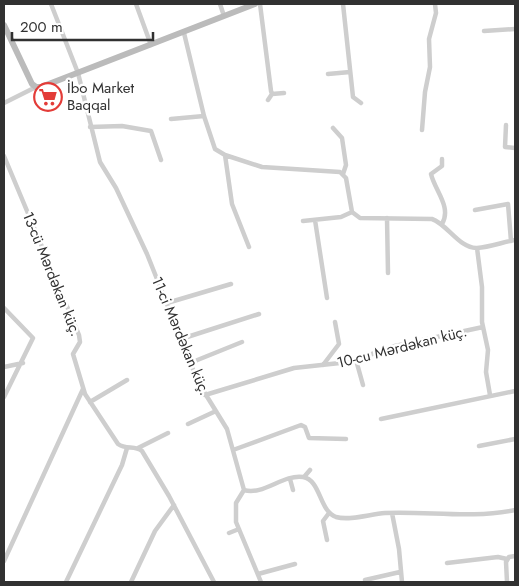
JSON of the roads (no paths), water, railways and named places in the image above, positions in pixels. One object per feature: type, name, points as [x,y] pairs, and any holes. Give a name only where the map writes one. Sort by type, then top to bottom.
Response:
[{"type":"street","name":"11-ci Mərdəkan küç.","points":[[51,4],[78,73],[100,162],[116,188],[205,395],[223,422],[244,490]]},
{"type":"street","points":[[136,4],[151,45]]},
{"type":"street","points":[[220,4],[224,16]]},
{"type":"street","points":[[4,103],[36,87],[41,87],[78,73],[255,4]]},
{"type":"street","points":[[260,4],[272,94],[268,100]]},
{"type":"street","points":[[343,4],[353,97],[361,104]]},
{"type":"street","points":[[422,130],[425,92],[430,67],[429,39],[436,13],[435,4]]},
{"type":"street","points":[[4,25],[5,32],[36,87]]},
{"type":"street","points":[[484,31],[515,29]]},
{"type":"street","points":[[184,32],[204,116],[214,147],[225,155],[266,168],[334,170],[343,174],[347,182],[352,212],[360,218],[427,218],[442,224],[464,244],[477,248],[513,240],[508,204],[476,210]]},
{"type":"street","points":[[328,74],[350,72]]},
{"type":"street","points":[[272,94],[284,93]]},
{"type":"street","points":[[171,120],[204,116]]},
{"type":"street","points":[[506,125],[505,147],[515,148]]},
{"type":"street","points":[[90,127],[122,126],[151,131],[160,160]]},
{"type":"street","points":[[333,128],[342,138],[346,164],[343,174]]},
{"type":"street","points":[[225,155],[232,204],[249,246]]},
{"type":"street","name":"13-cü Mərdəkan küç.","points":[[4,156],[80,335],[80,342],[73,354],[83,389],[118,444],[127,448]]},
{"type":"street","points":[[442,159],[442,166],[431,174],[444,205],[446,217],[442,224]]},
{"type":"street","points":[[302,221],[342,216],[352,212]]},
{"type":"street","points":[[387,218],[388,273]]},
{"type":"street","points":[[315,220],[327,298]]},
{"type":"street","points":[[477,248],[482,286],[483,327],[488,350],[486,372],[490,394]]},
{"type":"street","points":[[167,303],[231,284]]},
{"type":"street","points":[[4,308],[33,338],[23,363],[4,397]]},
{"type":"street","points":[[181,339],[259,314]]},
{"type":"street","points":[[323,365],[339,344],[335,322]]},
{"type":"street","name":"10-cu Mərdəkan küç.","points":[[205,395],[294,368],[356,360],[395,346],[483,327]]},
{"type":"street","points":[[190,363],[242,342]]},
{"type":"street","points":[[356,360],[363,385]]},
{"type":"street","points":[[4,367],[23,363]]},
{"type":"street","points":[[90,402],[127,380]]},
{"type":"street","points":[[4,561],[83,389]]},
{"type":"street","points":[[381,419],[515,390]]},
{"type":"street","points":[[188,424],[216,411]]},
{"type":"street","points":[[233,450],[301,425],[305,427],[308,438],[346,439]]},
{"type":"street","points":[[66,582],[122,465],[127,448],[138,448],[168,433]]},
{"type":"street","points":[[478,446],[515,439]]},
{"type":"street","points":[[138,448],[174,505],[214,582]]},
{"type":"street","points":[[261,582],[239,529],[235,508],[244,490],[252,491],[290,479],[304,477],[310,470]]},
{"type":"street","points":[[304,477],[313,483],[330,513],[342,518],[392,513],[465,516],[515,510]]},
{"type":"street","points":[[290,479],[293,490]]},
{"type":"street","points":[[131,582],[155,531],[174,505]]},
{"type":"street","points":[[328,540],[323,522],[330,513]]},
{"type":"street","points":[[392,513],[399,549],[402,582]]},
{"type":"street","points":[[229,533],[239,529]]},
{"type":"street","points":[[447,563],[498,557],[507,559],[515,556]]},
{"type":"street","points":[[507,559],[507,582]]},
{"type":"street","points":[[258,574],[295,564]]},
{"type":"street","points":[[365,580],[400,572]]},
{"type":"place","name":"İbo Market Baqqal","points":[[48,97]]}]
